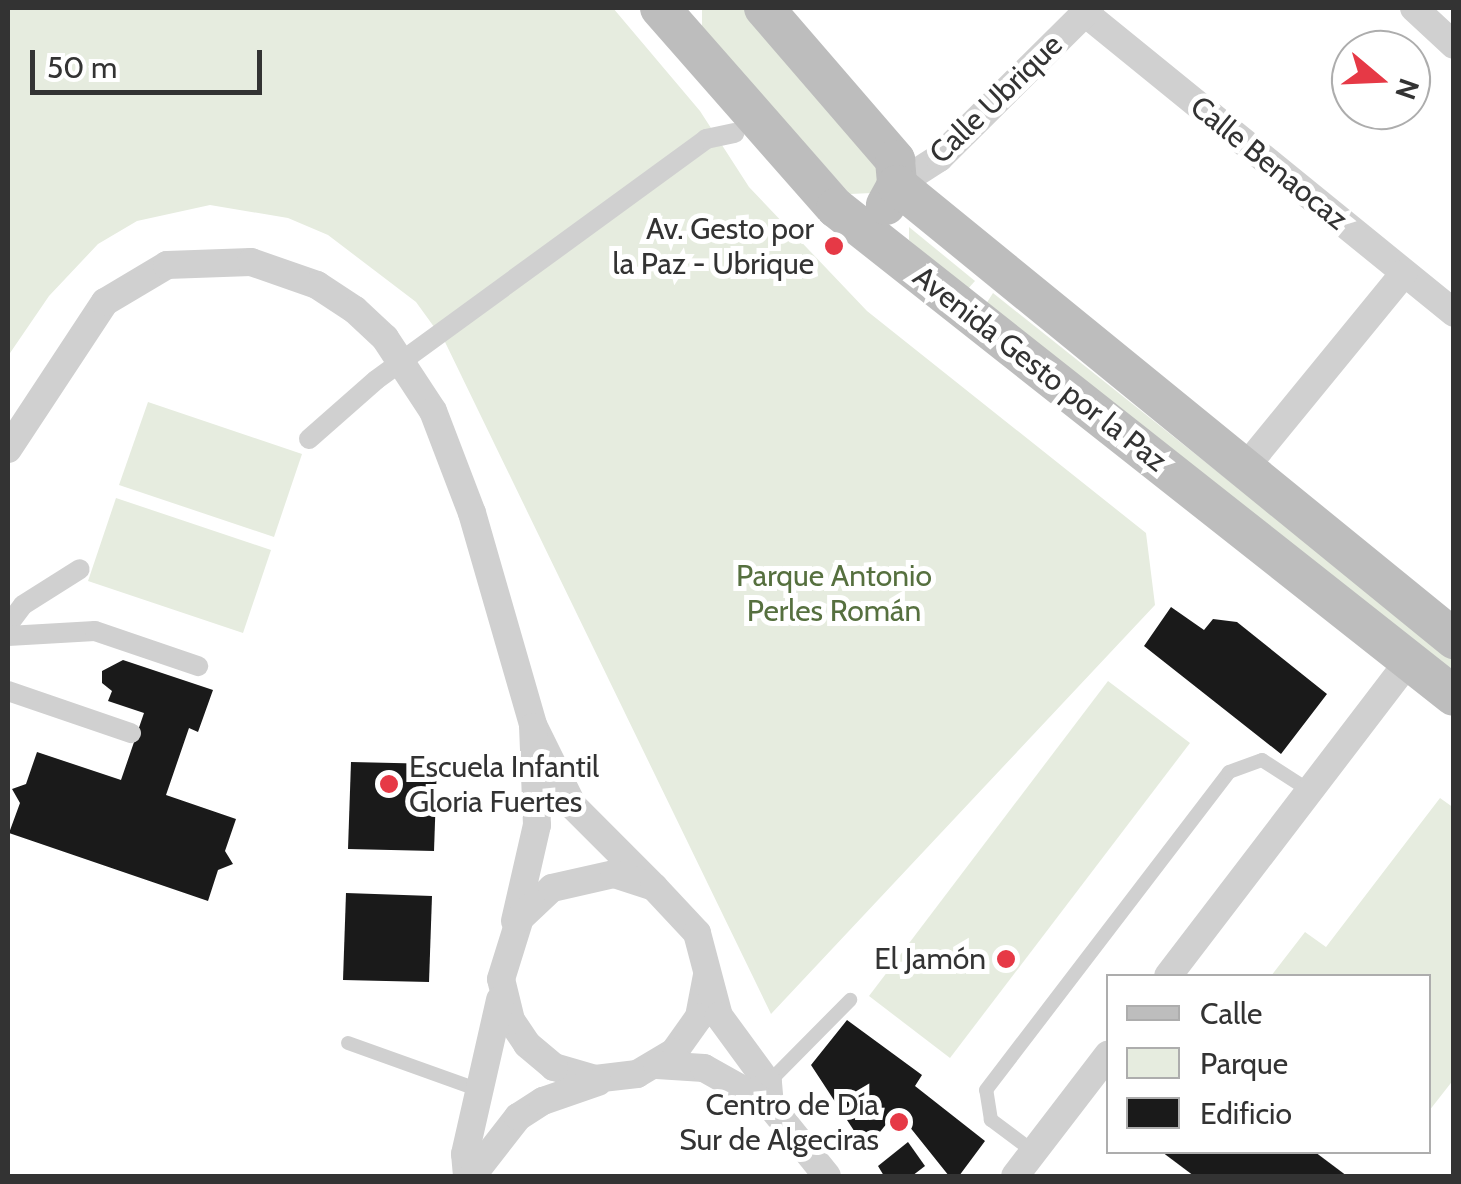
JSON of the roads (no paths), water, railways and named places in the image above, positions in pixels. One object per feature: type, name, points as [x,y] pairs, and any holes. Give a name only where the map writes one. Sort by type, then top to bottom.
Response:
[{"type":"main road","name":"Avenida Gesto por la Paz","points":[[660,8],[687,25],[836,208],[1454,696]]},
{"type":"main road","name":"Avenida Gesto por la Paz","points":[[764,8],[887,149],[898,185],[1454,639]]},
{"type":"main road","points":[[836,208],[873,213],[898,185]]},
{"type":"street","points":[[1414,8],[1454,45]]},
{"type":"street","name":"Calle Ubrique","points":[[898,185],[939,158],[1088,10]]},
{"type":"street","name":"Calle Benaocaz","points":[[1088,10],[1454,313]]},
{"type":"street","points":[[309,439],[402,360],[706,139],[734,133]]},
{"type":"street","points":[[8,449],[105,302],[167,265],[251,262],[302,279],[355,310],[402,360],[433,411],[472,513],[533,726],[573,806],[686,915],[719,1016],[827,1176]]},
{"type":"street","points":[[1243,470],[1404,272]]},
{"type":"street","points":[[8,626],[22,605],[80,569]]},
{"type":"street","points":[[8,636],[95,632],[198,666]]},
{"type":"street","points":[[1170,974],[1409,661]]},
{"type":"street","points":[[8,691],[131,733]]},
{"type":"street","points":[[470,1176],[465,1154],[482,1090],[510,936],[538,825],[533,726]]},
{"type":"street","points":[[510,936],[534,901],[571,880],[614,874],[654,886]]},
{"type":"street","points":[[657,1065],[699,1017],[707,975]]},
{"type":"street","points":[[502,978],[511,1020],[537,1054],[574,1076],[617,1079]]},
{"type":"street","points":[[1015,1176],[1106,1058]]},
{"type":"street","points":[[470,1176],[518,1117],[579,1086],[617,1079],[657,1065],[704,1068],[769,1094]]},
{"type":"lane","points":[[1034,1152],[990,1120],[986,1090],[1229,772],[1262,760],[1310,791]]},
{"type":"lane","points":[[769,1094],[850,1000]]},
{"type":"lane","points":[[348,1043],[482,1090]]},
{"type":"place","name":"Av. Gesto por la Paz - Ubrique","points":[[834,246]]},
{"type":"place","name":"Escuela Infantil Gloria Fuertes","points":[[389,784]]},
{"type":"place","name":"El Jamón","points":[[1006,959]]},
{"type":"place","name":"Centro de Día Sur de Algeciras","points":[[899,1122]]},
{"type":"park label","name":"Parque Antonio Perles Román","points":[[834,593]]}]
